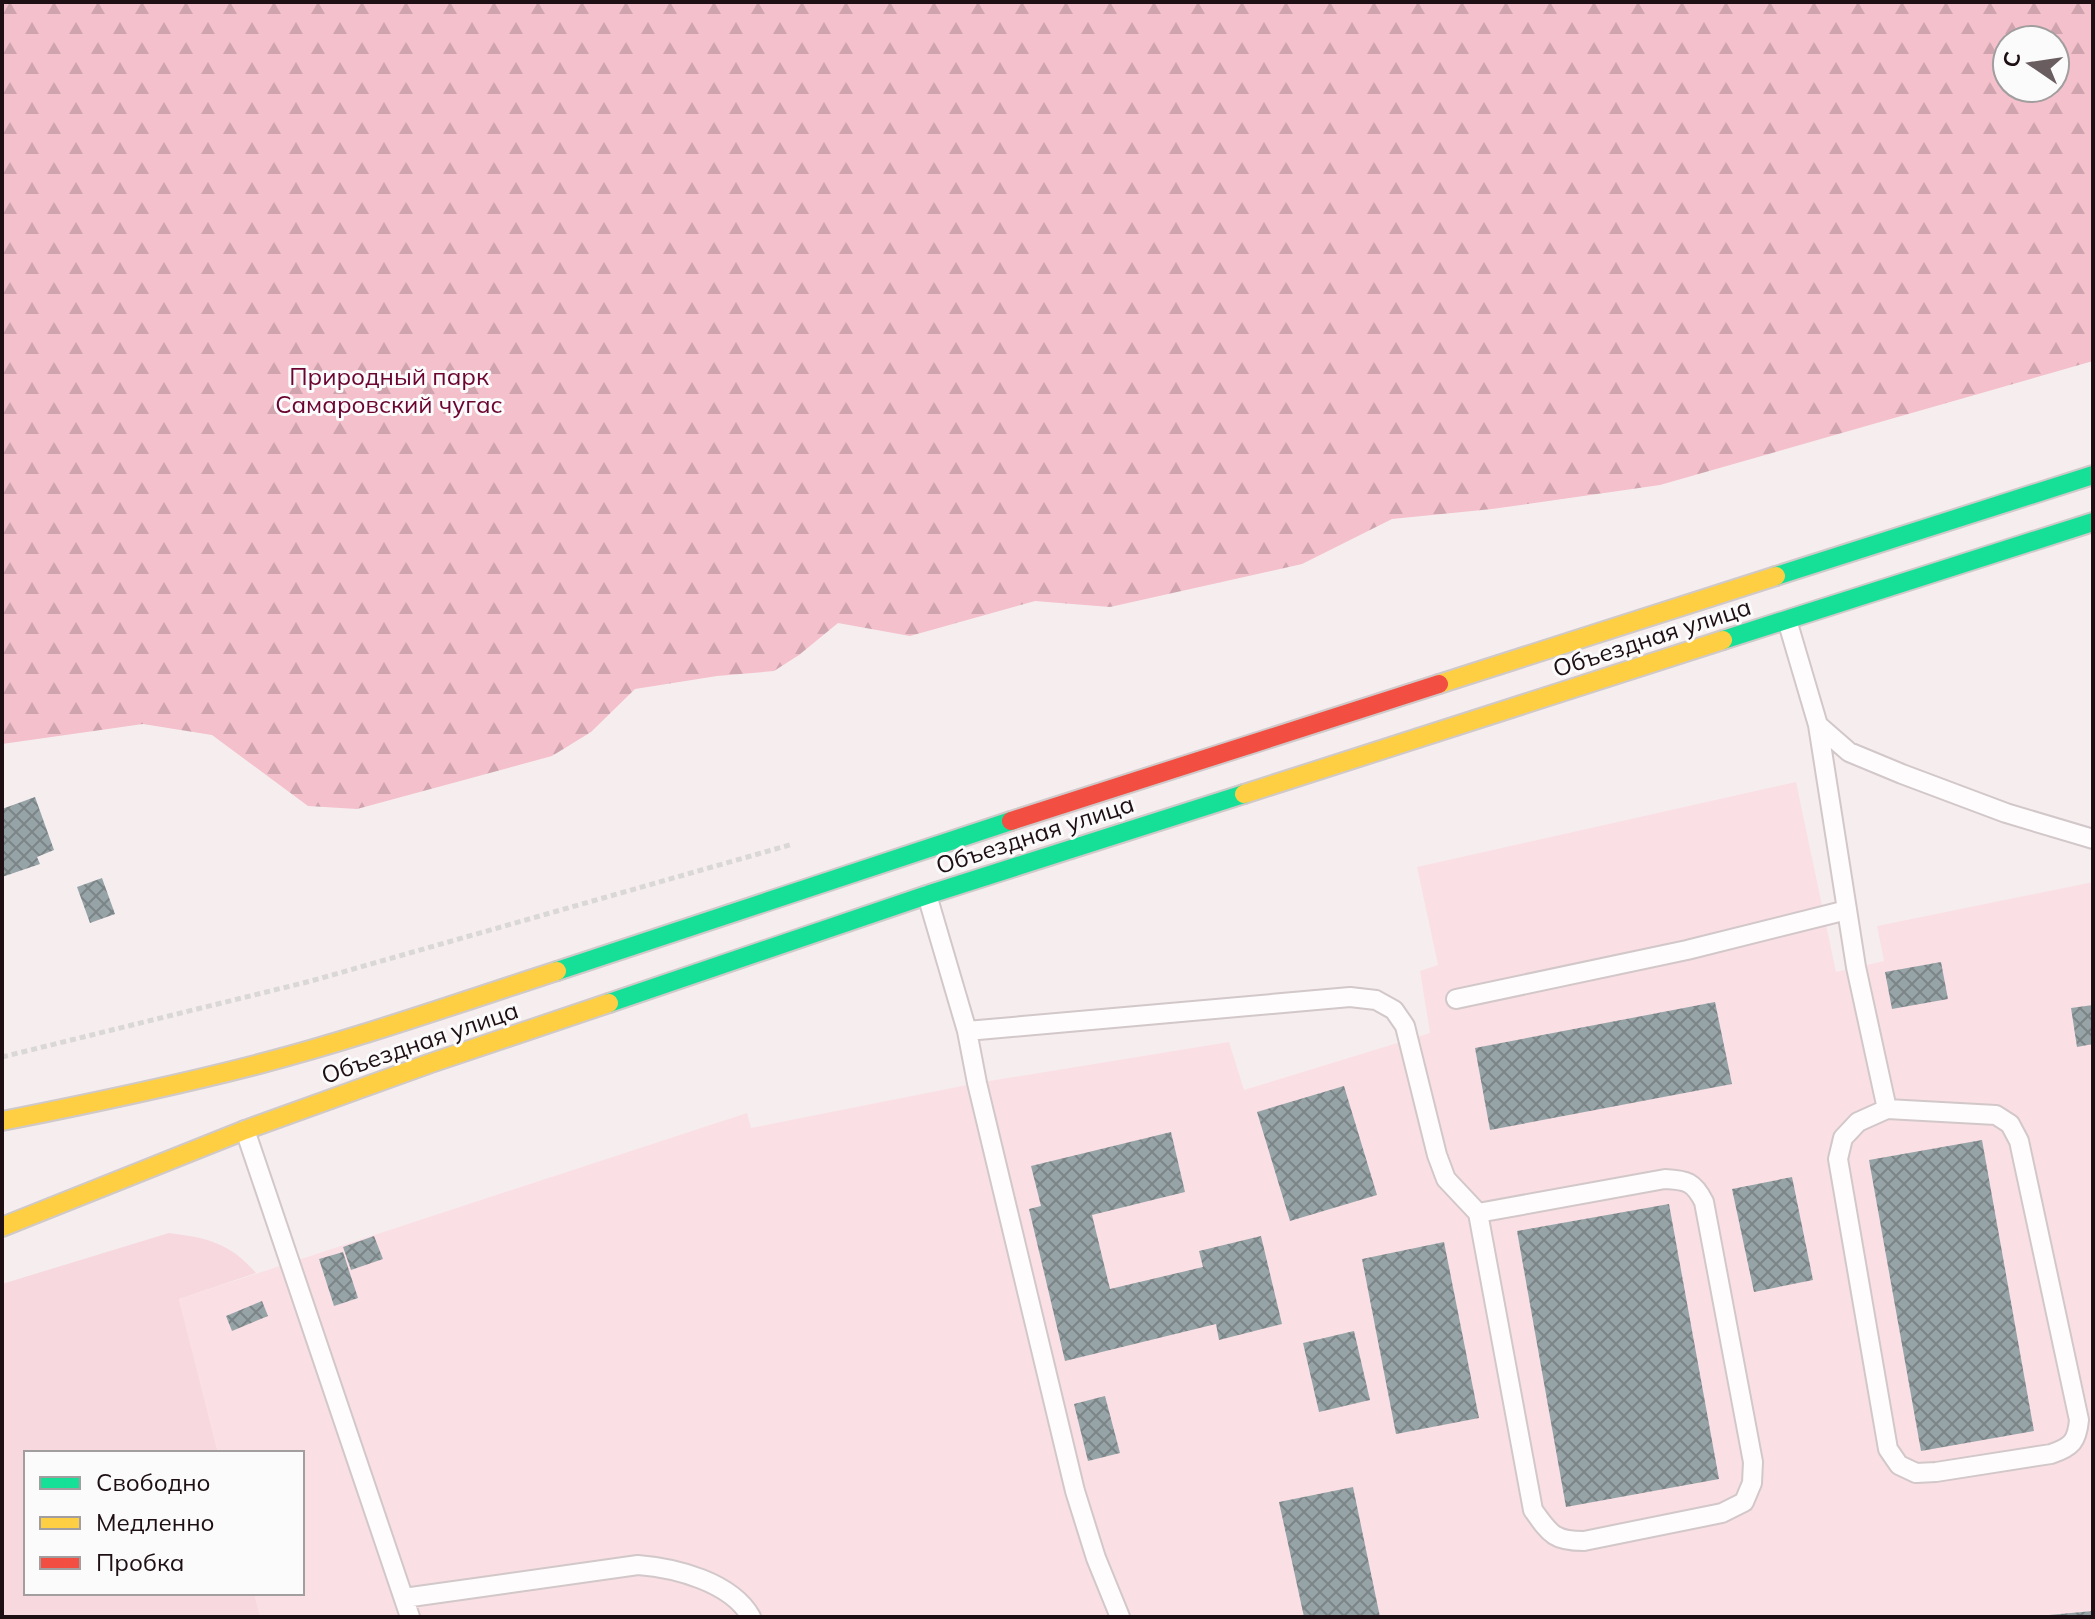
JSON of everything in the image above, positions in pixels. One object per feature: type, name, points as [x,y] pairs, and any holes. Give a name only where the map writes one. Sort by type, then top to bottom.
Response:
[{"type":"main road","name":"Объездная улица","points":[[2,1121],[134,1095],[262,1063],[920,874],[1780,599],[2093,475]]},
{"type":"main road","name":"Объездная улица","points":[[2,1227],[245,1130],[431,1063],[920,874],[1780,599],[2093,522]]},
{"type":"lane","points":[[1780,599],[1818,725],[1856,967],[1887,1109]]},
{"type":"lane","points":[[1818,725],[1849,752],[1902,774],[2006,813],[2093,839]]},
{"type":"lane","points":[[920,874],[967,1031],[1075,1491],[1096,1558],[1120,1617]]},
{"type":"lane","points":[[1456,999],[1687,950],[1847,910]]},
{"type":"lane","points":[[967,1031],[1350,997],[1376,1000],[1394,1010],[1405,1026],[1437,1155],[1446,1179],[1478,1213],[1533,1510],[1548,1531],[1565,1541],[1584,1541],[1722,1513],[1744,1502],[1752,1483],[1753,1462],[1704,1202],[1697,1189],[1684,1180],[1665,1179],[1478,1213]]},
{"type":"lane","points":[[1887,1109],[1996,1115],[2010,1124],[2015,1133],[2079,1420],[2077,1435],[2067,1449],[2051,1454],[1916,1473],[1899,1465],[1888,1449],[1838,1159],[1843,1138],[1858,1122],[1887,1109]]},
{"type":"lane","points":[[245,1130],[410,1617]]},
{"type":"lane","points":[[404,1598],[638,1565],[668,1567],[727,1591],[747,1609],[751,1617]]},
{"type":"path","points":[[2,1057],[311,981],[808,840]]},
{"type":"shaded area","points":[[1796,782],[1836,972],[1884,961],[1877,926],[2093,882],[2093,1617],[260,1617],[254,1595],[304,1595],[304,1451],[217,1451],[179,1299],[747,1113],[751,1128],[977,1083],[1229,1042],[1244,1090],[1430,1033],[1420,971],[1438,965],[1417,867]]},
{"type":"shaded area","points":[[169,1233],[195,1237],[227,1248],[256,1273],[179,1299],[217,1451],[24,1451],[24,1595],[254,1595],[260,1617],[2,1617],[2,1284]]},
{"type":"green space","name":"Природный парк Самаровский чугас","points":[[2,2],[2093,2],[2093,361],[1660,485],[1492,509],[1392,519],[1302,564],[1110,607],[1035,601],[910,636],[838,623],[774,671],[635,689],[591,732],[552,756],[357,809],[308,806],[212,735],[143,724],[2,744]]},
{"type":"building","points":[[35,797],[54,850],[37,857],[40,864],[2,877],[2,809]]},
{"type":"building","points":[[102,878],[115,914],[90,923],[77,887]]},
{"type":"building","points":[[1941,962],[1948,999],[1892,1009],[1885,972]]},
{"type":"building","points":[[1715,1002],[1732,1084],[1490,1130],[1475,1048]]},
{"type":"building","points":[[2093,1005],[2093,1044],[2077,1047],[2071,1008]]},
{"type":"building","points":[[1344,1086],[1377,1195],[1290,1221],[1257,1112]]},
{"type":"building","points":[[1171,1132],[1185,1192],[1092,1215],[1110,1289],[1203,1267],[1199,1251],[1261,1236],[1282,1324],[1219,1340],[1216,1324],[1065,1361],[1029,1209],[1041,1206],[1031,1166]]},
{"type":"building","points":[[1982,1140],[2034,1431],[1921,1451],[1869,1160]]},
{"type":"building","points":[[1792,1177],[1813,1280],[1754,1292],[1732,1189]]},
{"type":"building","points":[[1669,1204],[1719,1479],[1566,1507],[1517,1231]]},
{"type":"building","points":[[374,1236],[383,1259],[351,1270],[343,1247]]},
{"type":"building","points":[[1444,1242],[1479,1418],[1396,1434],[1362,1259]]},
{"type":"building","points":[[343,1252],[358,1298],[334,1306],[319,1259]]},
{"type":"building","points":[[262,1301],[268,1316],[232,1331],[226,1316]]},
{"type":"building","points":[[1354,1331],[1370,1400],[1319,1412],[1303,1343]]},
{"type":"building","points":[[1105,1396],[1120,1453],[1088,1461],[1074,1404]]},
{"type":"building","points":[[1353,1487],[1380,1617],[1304,1617],[1279,1502]]},
{"type":"building","points":[[2093,1611],[2093,1617],[2049,1617],[2049,1615]]},
{"type":"traffic: fast","points":[[1776,576],[2093,475]]},
{"type":"traffic: fast","points":[[1723,640],[2093,522]]},
{"type":"traffic: fast","points":[[609,1003],[927,895],[1244,794]]},
{"type":"traffic: fast","points":[[557,971],[1011,821]]},
{"type":"traffic: slow","points":[[1439,684],[1776,576]]},
{"type":"traffic: slow","points":[[1244,794],[1723,640]]},
{"type":"traffic: slow","points":[[2,1121],[259,1064],[371,1032],[557,971]]},
{"type":"traffic: slow","points":[[2,1227],[245,1130],[609,1003]]},
{"type":"traffic: jam","points":[[1011,821],[1439,684]]}]
